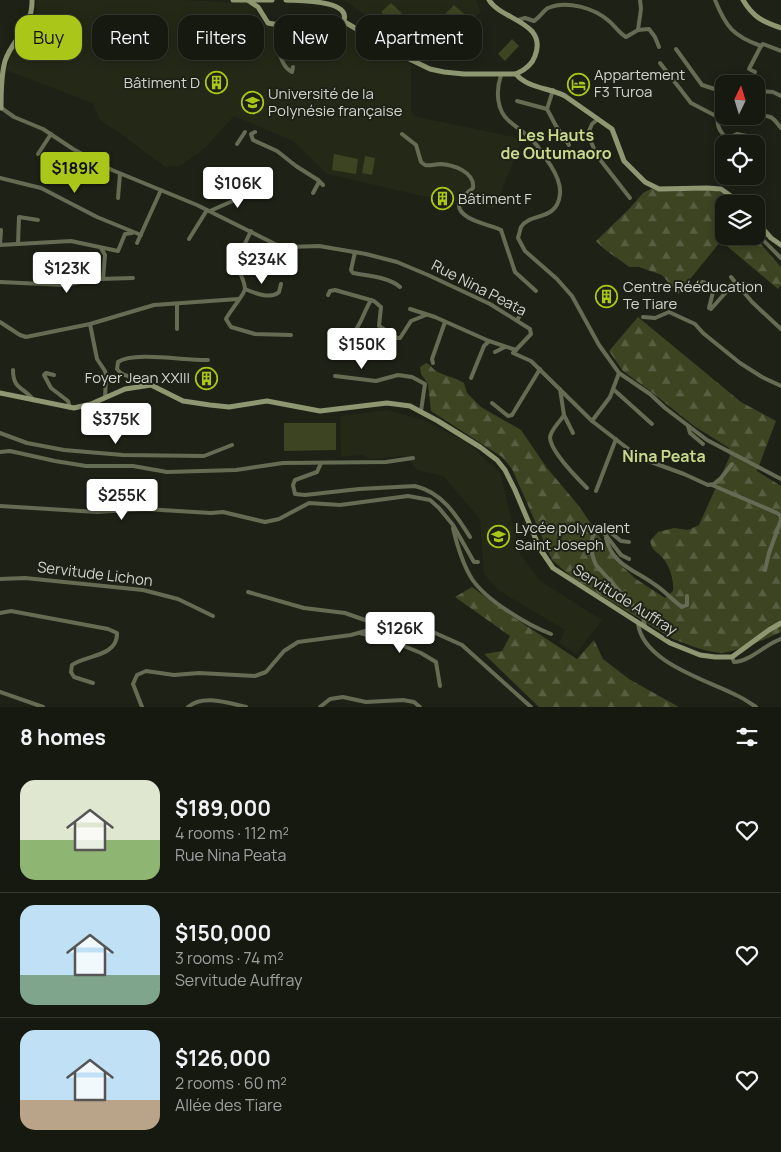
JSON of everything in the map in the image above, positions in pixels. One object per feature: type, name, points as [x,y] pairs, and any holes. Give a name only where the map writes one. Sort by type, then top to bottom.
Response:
[{"type":"street","name":"Rue Nina Peata","points":[[32,0],[29,21],[5,62],[1,108],[14,118],[43,129],[73,149],[120,174],[208,210],[251,230],[277,245],[288,247],[319,246],[355,252],[390,260],[420,271],[490,304],[517,320],[531,332],[516,350]]},
{"type":"street","points":[[233,0],[272,0]]},
{"type":"street","points":[[249,0],[261,12],[268,23],[274,24]]},
{"type":"street","points":[[286,0],[333,3],[344,10],[344,15]]},
{"type":"street","points":[[346,22],[401,55],[430,69],[444,72],[501,75],[516,74],[524,71],[531,64],[536,54],[536,42],[533,33],[526,24],[501,12],[489,0]]},
{"type":"street","points":[[638,30],[641,9],[640,0]]},
{"type":"street","points":[[716,0],[722,18],[739,37],[761,46],[763,44],[781,51]]},
{"type":"street","points":[[742,0],[750,12],[760,19],[781,28]]},
{"type":"street","points":[[261,12],[263,6],[268,1]]},
{"type":"street","points":[[518,20],[525,18],[534,21],[550,6],[564,2],[571,3],[579,5],[608,20],[626,37],[638,30],[644,29],[652,32],[659,47]]},
{"type":"street","points":[[755,72],[749,69],[761,46]]},
{"type":"street","points":[[676,49],[702,85],[715,89]]},
{"type":"street","points":[[282,60],[287,69],[292,72],[293,66]]},
{"type":"street","points":[[660,63],[691,103],[715,115]]},
{"type":"street","points":[[516,74],[523,81],[553,90],[565,96],[612,129],[624,161],[645,182],[660,189],[721,189],[729,195]]},
{"type":"street","points":[[501,75],[498,98],[500,109],[508,120],[536,143],[560,184],[560,196],[557,204],[548,214],[528,221],[522,226],[518,238],[524,251],[557,279],[572,296],[599,345],[619,373],[650,394],[688,426],[721,448],[781,478]]},
{"type":"street","points":[[553,90],[547,108],[569,145]]},
{"type":"street","points":[[765,92],[773,92],[781,96]]},
{"type":"street","points":[[517,101],[547,108]]},
{"type":"street","points":[[765,116],[775,119],[781,128]]},
{"type":"street","points":[[598,119],[592,124],[589,131],[595,151],[630,198]]},
{"type":"street","points":[[717,125],[725,135]]},
{"type":"street","points":[[237,144],[245,132]]},
{"type":"street","points":[[255,132],[251,134],[253,140],[277,151],[323,185]]},
{"type":"street","points":[[38,154],[51,134]]},
{"type":"street","points":[[402,134],[416,145],[424,165],[442,164],[452,166],[470,176],[473,188],[461,199],[459,203],[460,208],[475,221],[501,230],[515,272],[536,291]]},
{"type":"street","points":[[118,198],[120,174]]},
{"type":"street","points":[[0,178],[41,188],[97,217],[141,235]]},
{"type":"street","points":[[313,193],[319,182],[318,180]]},
{"type":"street","points":[[189,239],[208,210],[237,199],[248,184]]},
{"type":"street","points":[[137,243],[161,190]]},
{"type":"street","points":[[18,244],[19,217],[38,220]]},
{"type":"street","points":[[1,230],[0,245],[71,241],[118,251],[125,234],[134,232]]},
{"type":"street","points":[[251,230],[236,262],[245,288],[242,296],[238,299],[226,319],[231,327],[255,334],[291,335]]},
{"type":"street","points":[[765,230],[781,245]]},
{"type":"street","points":[[765,243],[781,258]]},
{"type":"street","points":[[100,247],[105,255],[103,279]]},
{"type":"street","points":[[355,252],[351,270],[353,273],[395,283],[400,288]]},
{"type":"street","points":[[731,277],[768,318],[781,329]]},
{"type":"street","points":[[0,282],[64,285],[103,279],[133,278]]},
{"type":"street","points":[[694,291],[702,282],[710,284],[713,292],[709,308],[711,309],[735,282]]},
{"type":"street","points":[[245,288],[263,295],[273,296],[279,292],[281,284]]},
{"type":"street","points":[[328,295],[330,291],[335,290],[371,300],[381,307],[379,326],[397,338],[400,338],[411,321],[426,315]]},
{"type":"street","points":[[0,322],[26,337],[90,324],[150,306],[238,299]]},
{"type":"street","points":[[348,338],[356,332],[371,300]]},
{"type":"street","points":[[177,304],[177,329]]},
{"type":"street","points":[[410,310],[516,350],[514,353],[531,361],[592,422],[640,458],[777,512],[781,516],[781,520],[765,570]]},
{"type":"street","points":[[643,317],[655,318],[669,312],[686,319],[696,325],[741,364],[781,386]]},
{"type":"street","points":[[517,320],[522,313]]},
{"type":"street","points":[[433,363],[432,359],[445,322]]},
{"type":"street","points":[[90,324],[97,359],[105,372],[105,398]]},
{"type":"street","points":[[471,378],[484,346],[489,341]]},
{"type":"street","points":[[494,352],[505,347]]},
{"type":"street","points":[[151,385],[144,379],[119,372],[116,369],[118,362],[134,358],[208,360]]},
{"type":"street","points":[[492,403],[508,416],[512,415],[540,369]]},
{"type":"street","points":[[13,370],[13,379],[17,386],[28,393],[33,399]]},
{"type":"street","points":[[54,375],[46,373],[44,375],[51,388],[68,401],[70,408]]},
{"type":"street","points":[[592,422],[610,397],[619,373]]},
{"type":"street","points":[[335,376],[376,381],[398,375],[419,379],[425,384],[421,411]]},
{"type":"street","points":[[0,393],[70,408],[86,406],[125,389],[151,385]]},
{"type":"street","name":"Servitude Auffray","points":[[151,385],[183,400],[210,406],[229,406],[268,401],[320,411],[387,403],[400,404],[421,411],[497,460],[505,470],[540,549],[553,568],[670,643],[714,658],[732,657]]},
{"type":"street","points":[[560,388],[564,415],[573,433]]},
{"type":"street","points":[[613,389],[652,424]]},
{"type":"street","points":[[564,415],[551,433],[551,442],[569,470],[587,488]]},
{"type":"street","points":[[688,426],[690,433],[703,444]]},
{"type":"street","points":[[0,433],[26,443],[64,450],[123,455],[204,456],[232,445]]},
{"type":"street","points":[[596,490],[616,440]]},
{"type":"street","points":[[0,452],[10,451],[83,466],[133,466],[167,472],[231,470],[273,463],[386,462],[414,458]]},
{"type":"street","points":[[321,463],[317,472],[295,480],[293,485],[295,494],[312,495],[359,489],[415,486],[446,502],[470,537]]},
{"type":"street","points":[[712,485],[721,478],[732,464]]},
{"type":"street","points":[[0,506],[96,512],[145,509],[223,512],[265,522],[279,519],[309,503],[340,505],[408,496],[430,500],[439,508],[452,523],[474,562],[478,562]]},
{"type":"street","points":[[452,523],[459,551],[474,581],[505,609],[551,634]]},
{"type":"street","points":[[601,529],[612,552],[631,570],[652,582],[682,606],[687,605],[687,596]]},
{"type":"street","points":[[629,542],[621,541],[608,529],[601,529],[596,532],[592,539],[592,556],[596,565],[643,617],[645,627]]},
{"type":"street","points":[[606,538],[621,555],[629,559]]},
{"type":"street","name":"Servitude Lichon","points":[[0,579],[41,579],[148,590],[178,599],[213,616]]},
{"type":"street","points":[[248,592],[304,608],[345,613],[382,626]]},
{"type":"street","points":[[0,613],[11,612],[117,633],[116,642],[110,648],[93,658],[80,661],[72,666],[71,672],[74,677],[94,683]]},
{"type":"street","points":[[638,623],[641,636],[661,658],[680,670],[737,695],[756,707]]},
{"type":"street","points":[[142,707],[133,684],[137,675],[143,671],[174,675],[199,673],[255,676],[268,670],[284,651],[298,642],[360,633],[396,624],[414,626],[456,641],[472,653],[531,707]]},
{"type":"street","points":[[781,624],[768,630],[732,657],[735,662],[741,661],[781,639]]},
{"type":"street","points":[[360,633],[399,644],[436,662],[440,686]]},
{"type":"street","points":[[0,692],[44,707]]},
{"type":"street","points":[[320,707],[330,699],[343,697],[366,702],[403,700],[414,702],[420,707]]},
{"type":"street","points":[[188,707],[194,703],[210,701],[228,702],[246,707]]},
{"type":"shaded area","name":"Université de la Polynésie française","points":[[37,0],[185,0],[248,3],[256,9],[257,15],[178,15],[178,60],[264,60],[264,24],[274,27],[274,60],[346,60],[346,24],[356,30],[356,60],[405,60],[411,64],[411,108],[413,116],[523,139],[494,208],[418,195],[327,174],[293,141],[234,116],[205,148],[180,166],[165,167],[101,121],[92,103],[6,70],[15,48],[15,60],[82,60],[82,15],[36,15]]},
{"type":"shaded area","points":[[344,0],[476,0],[481,12],[478,15],[365,15]]},
{"type":"shaded area","name":"Lycée polyvalent Saint Joseph","points":[[387,410],[423,420],[466,442],[500,472],[520,554],[540,581],[602,620],[576,654],[559,643],[565,630],[498,590],[484,574],[480,519],[443,476],[417,470],[405,456],[370,459],[362,455],[341,457],[340,416]]},
{"type":"green space","points":[[391,3],[404,15],[384,15],[381,12]]},
{"type":"green space","points":[[454,5],[465,15],[444,15]]},
{"type":"green space","points":[[512,39],[519,46],[505,61],[498,54]]},
{"type":"green space","points":[[334,154],[358,159],[356,174],[332,170]]},
{"type":"green space","points":[[365,156],[375,158],[372,175],[362,173]]},
{"type":"green space","points":[[651,189],[716,190],[725,195],[715,195],[715,245],[718,245],[678,294],[662,275],[639,267],[629,267],[596,241],[643,193]]},
{"type":"green space","points":[[726,245],[762,245],[781,267],[781,285],[778,289]]},
{"type":"green space","points":[[638,317],[741,402],[776,421],[757,471],[781,486],[781,632],[735,650],[722,653],[711,652],[673,639],[574,579],[552,560],[512,469],[502,457],[431,411],[428,384],[421,374],[420,367],[426,363],[436,371],[464,383],[467,393],[481,407],[521,430],[547,468],[579,506],[616,561],[636,579],[665,598],[673,591],[672,578],[667,565],[662,557],[653,549],[650,541],[658,532],[674,528],[688,530],[699,525],[730,456],[729,448],[694,426],[623,371],[609,351]]},
{"type":"green space","points":[[284,423],[336,423],[336,450],[284,451]]},
{"type":"green space","points":[[472,587],[510,615],[577,659],[594,640],[603,659],[629,679],[679,707],[539,707],[484,654],[502,651],[510,636],[455,597]]},
{"type":"place","name":"Bâtiment D","points":[[216,83]]},
{"type":"place","name":"Appartement F3 Turoa","points":[[578,84]]},
{"type":"place","name":"Université de la Polynésie française","points":[[252,103]]},
{"type":"place","name":"Bâtiment F","points":[[442,199]]},
{"type":"place","name":"Centre Rééducation Te Tiare","points":[[607,296]]},
{"type":"place","name":"Foyer Jean XXIII","points":[[206,378]]},
{"type":"place","name":"Lycée polyvalent Saint Joseph","points":[[499,537]]},
{"type":"district","name":"Les Hauts de Outumaoro","points":[[556,144]]},
{"type":"district","name":"Nina Peata","points":[[664,456]]}]
